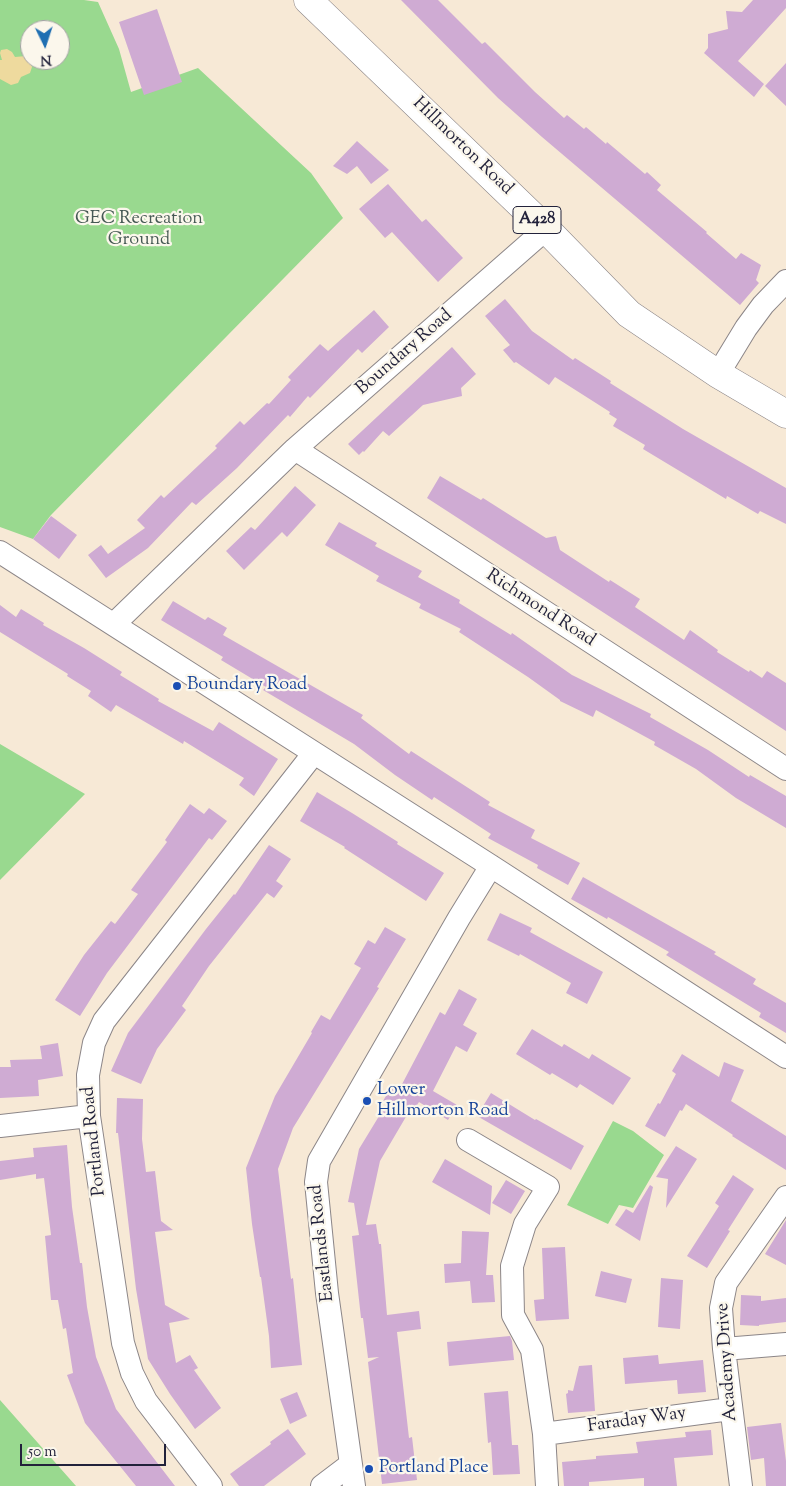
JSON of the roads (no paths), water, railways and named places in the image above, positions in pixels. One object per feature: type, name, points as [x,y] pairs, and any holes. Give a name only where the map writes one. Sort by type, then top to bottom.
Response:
[{"type":"highway","name":"Hillmorton Road","points":[[316,2],[546,228],[629,314],[718,374],[786,414]]},
{"type":"street","name":"Boundary Road","points":[[114,624],[295,449],[546,228]]},
{"type":"street","points":[[718,374],[746,328],[763,305],[786,281]]},
{"type":"street","name":"Richmond Road","points":[[295,449],[786,769]]},
{"type":"street","points":[[0,552],[786,1057]]},
{"type":"street","name":"Portland Road","points":[[211,1486],[146,1401],[132,1373],[123,1343],[89,1116],[88,1075],[94,1044],[104,1021],[314,753]]},
{"type":"street","name":"Eastlands Road","points":[[352,1475],[327,1293],[316,1182],[319,1161],[491,866]]},
{"type":"street","points":[[0,1126],[89,1116]]},
{"type":"street","points":[[468,1140],[548,1187],[525,1224],[512,1266],[513,1315],[532,1350],[544,1434],[547,1486]]},
{"type":"street","name":"Academy Drive","points":[[741,1486],[730,1409],[721,1308],[726,1283],[786,1197]]},
{"type":"street","points":[[724,1349],[786,1344]]},
{"type":"street","name":"Faraday Way","points":[[544,1434],[730,1409]]},
{"type":"street","points":[[322,1486],[352,1475]]},
{"type":"place","name":"Boundary Road","points":[[177,686]]},
{"type":"place","name":"Lower Hillmorton Road","points":[[367,1101]]},
{"type":"place","name":"Portland Place","points":[[369,1469]]},
{"type":"park label","name":"GEC Recreation Ground","points":[[139,230]]}]
